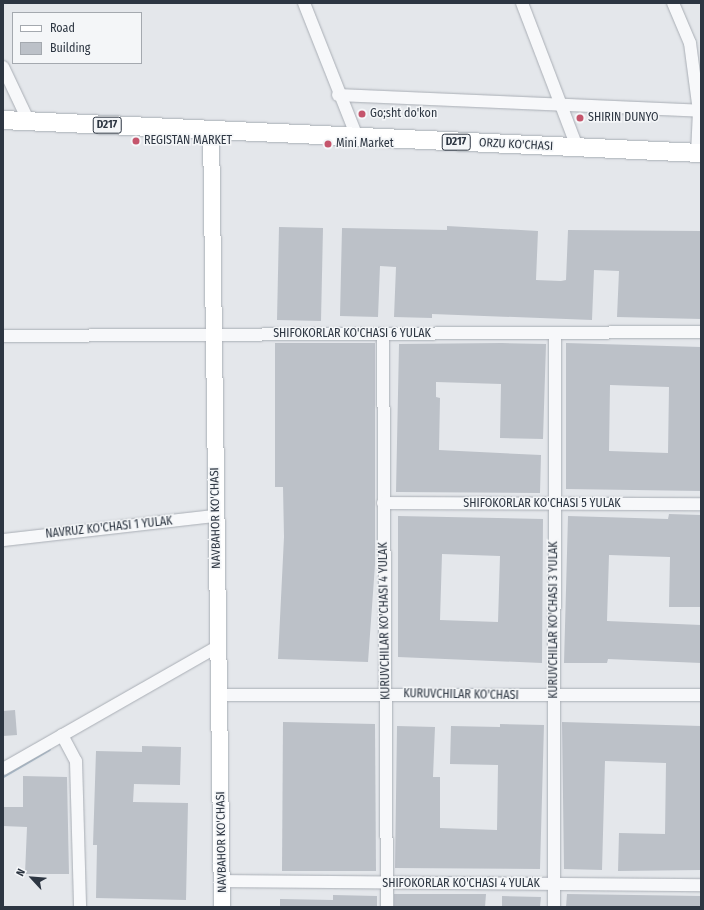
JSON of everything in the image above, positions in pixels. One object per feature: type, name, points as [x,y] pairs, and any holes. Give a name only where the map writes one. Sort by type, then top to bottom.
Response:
[{"type":"main road","name":"D217","points":[[3,120],[210,129]]},
{"type":"main road","name":"ORZU KO'CHASI","points":[[210,129],[699,153]]},
{"type":"main road","name":"NAVBAHOR KO'CHASI","points":[[210,129],[215,516],[220,695],[222,907]]},
{"type":"street","points":[[304,3],[338,94],[357,137]]},
{"type":"street","points":[[522,3],[558,102],[577,147]]},
{"type":"street","points":[[673,3],[690,43],[700,111],[699,153]]},
{"type":"street","points":[[3,66],[29,122]]},
{"type":"street","points":[[338,94],[558,102],[700,111]]},
{"type":"street","name":"SHIFOKORLAR KO'CHASI 6 YULAK","points":[[3,336],[212,333],[555,334],[701,332]]},
{"type":"street","name":"KURUVCHILAR KO'CHASI 4 YULAK","points":[[383,334],[387,907]]},
{"type":"street","name":"KURUVCHILAR KO'CHASI 3 YULAK","points":[[554,907],[553,504],[555,334]]},
{"type":"street","name":"SHIFOKORLAR KO'CHASI 5 YULAK","points":[[383,503],[701,504]]},
{"type":"street","name":"NAVRUZ KO'CHASI 1 YULAK","points":[[3,540],[215,516]]},
{"type":"street","points":[[3,769],[66,741],[219,646]]},
{"type":"street","name":"KURUVCHILAR KO'CHASI","points":[[220,695],[701,695]]},
{"type":"street","points":[[66,741],[76,761],[80,907]]},
{"type":"street","name":"SHIFOKORLAR KO'CHASI 4 YULAK","points":[[222,881],[387,884],[701,885]]},
{"type":"building","points":[[447,226],[538,231],[536,280],[561,281],[566,280],[568,230],[701,231],[701,319],[617,317],[619,271],[594,270],[592,320],[432,314],[432,318],[394,317],[396,267],[380,266],[378,317],[340,316],[342,228],[447,230]]},
{"type":"building","points":[[279,227],[323,228],[321,321],[277,320]]},
{"type":"building","points":[[275,343],[375,343],[375,565],[368,662],[278,659],[284,537],[283,487],[275,487]]},
{"type":"building","points":[[566,343],[701,347],[701,491],[566,489]],"holes":[[[610,385],[669,387],[668,453],[609,451]]]},
{"type":"building","points":[[399,344],[546,344],[543,439],[500,438],[501,384],[436,382],[436,397],[440,398],[439,450],[541,455],[540,493],[396,492]]},
{"type":"building","points":[[669,514],[701,515],[701,607],[669,607],[670,557],[609,555],[607,621],[701,625],[701,663],[608,659],[607,663],[564,663],[568,516],[668,519]]},
{"type":"building","points":[[398,516],[543,519],[542,663],[398,657]],"holes":[[[442,554],[500,556],[498,622],[440,620]]]},
{"type":"building","points":[[15,710],[17,735],[3,736],[3,711]]},
{"type":"building","points":[[283,722],[375,724],[376,871],[282,871]]},
{"type":"building","points":[[562,722],[701,726],[701,870],[618,871],[619,833],[665,834],[666,763],[605,761],[602,870],[564,869]]},
{"type":"building","points":[[500,724],[544,725],[540,869],[395,868],[397,726],[435,727],[433,777],[440,777],[440,828],[497,830],[498,765],[450,764],[451,726],[500,727]]},
{"type":"building","points":[[142,746],[181,747],[180,785],[134,784],[133,802],[188,803],[186,900],[96,898],[97,845],[93,845],[96,751],[142,752]]},
{"type":"building","points":[[23,776],[67,777],[69,874],[25,874],[27,827],[3,826],[3,807],[23,807]]},
{"type":"building","points":[[394,894],[486,894],[485,907],[394,907]]},
{"type":"building","points":[[567,894],[701,896],[701,907],[566,907]]},
{"type":"building","points":[[333,895],[377,896],[377,907],[280,907],[280,899],[333,900]]},
{"type":"building","points":[[502,896],[541,897],[540,907],[502,907]]},
{"type":"waterway","points":[[3,776],[49,749]]},
{"type":"place","name":"Go;sht do'kon","points":[[362,114]]},
{"type":"place","name":"SHIRIN DUNYO","points":[[580,118]]},
{"type":"place","name":"REGISTAN MARKET","points":[[136,141]]},
{"type":"place","name":"Mini Market","points":[[328,144]]}]
